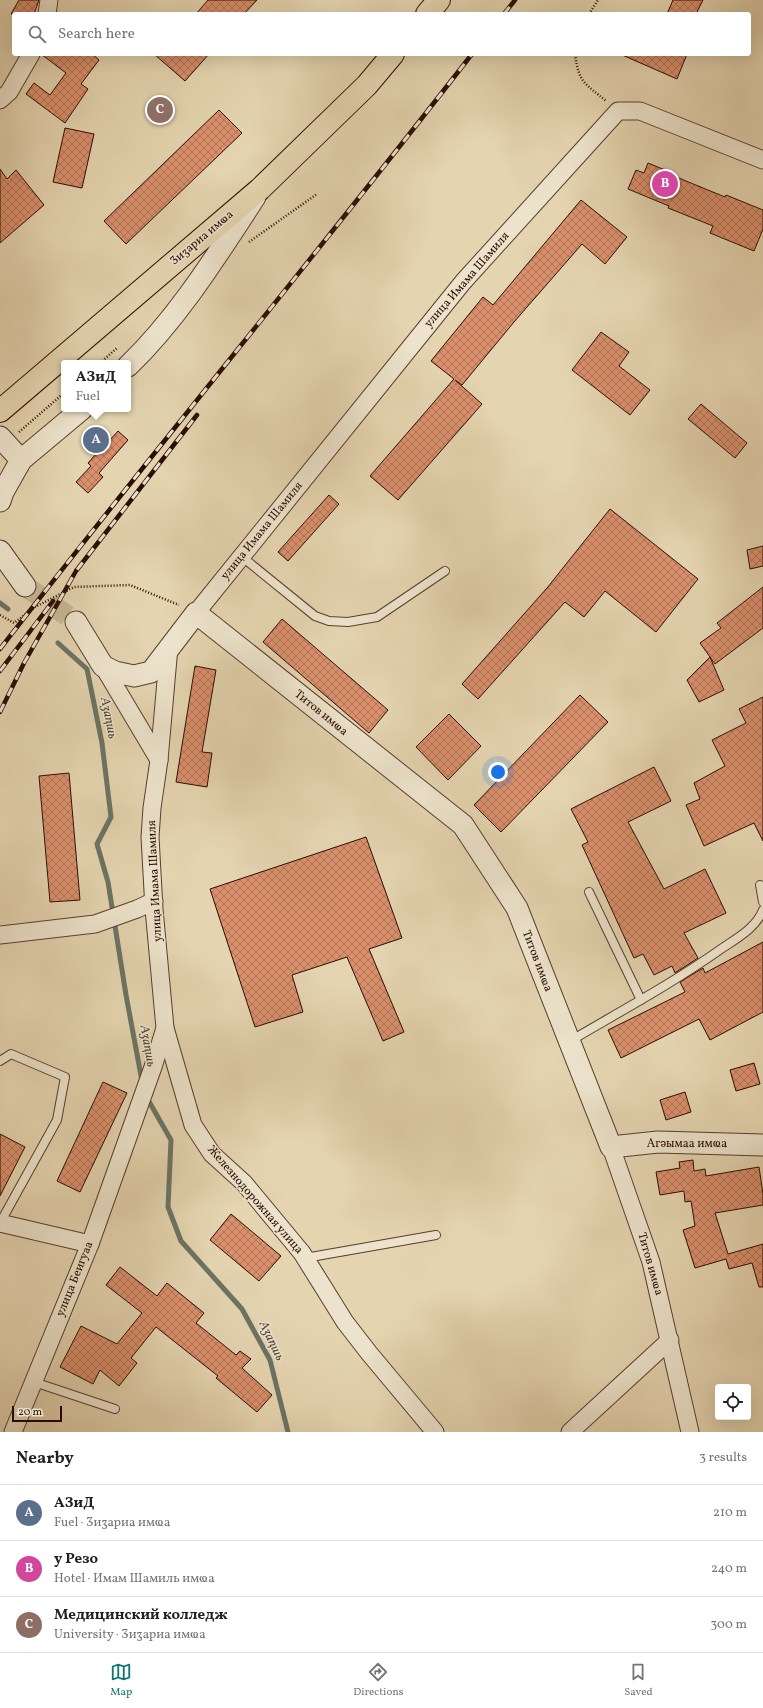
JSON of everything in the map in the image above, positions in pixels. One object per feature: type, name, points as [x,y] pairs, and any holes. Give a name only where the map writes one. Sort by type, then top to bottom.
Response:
[{"type":"highway","points":[[429,12],[439,0]]},
{"type":"highway","name":"Ӡиӡариа имҩа","points":[[0,411],[260,189],[367,85],[391,56]]},
{"type":"street","points":[[47,12],[49,0]]},
{"type":"street","points":[[0,100],[10,92],[29,56]]},
{"type":"street","points":[[618,111],[640,111],[763,160]]},
{"type":"street","name":"улица Имама Шамиля","points":[[153,1067],[165,1028],[150,837],[152,808],[160,760],[169,647],[463,282],[618,111]]},
{"type":"street","points":[[131,363],[145,350],[207,272],[260,189]]},
{"type":"street","points":[[0,501],[3,492],[21,460],[78,412]]},
{"type":"street","points":[[3,440],[21,460]]},
{"type":"street","points":[[0,551],[25,586]]},
{"type":"street","name":"Титов имҩа","points":[[196,613],[463,825],[517,908],[611,1147],[651,1262],[690,1432]]},
{"type":"street","points":[[76,622],[160,760]]},
{"type":"street","points":[[103,666],[115,672],[134,676],[151,672],[169,647]]},
{"type":"street","points":[[0,935],[95,924],[137,909],[154,901]]},
{"type":"street","name":"Железнодорожная улица","points":[[165,1028],[193,1125],[212,1154],[244,1184],[305,1258],[345,1322],[435,1432]]},
{"type":"street","name":"улица Беигуаа","points":[[13,1432],[90,1244],[153,1067]]},
{"type":"street","name":"Агәымаа имҩа","points":[[611,1147],[658,1142],[763,1145]]},
{"type":"street","points":[[0,1223],[90,1244]]},
{"type":"street","points":[[570,1432],[670,1340]]},
{"type":"lane","points":[[241,556],[315,616],[348,622],[377,617],[445,571]]},
{"type":"lane","points":[[760,885],[763,902]]},
{"type":"lane","points":[[589,892],[641,1000]]},
{"type":"lane","points":[[569,1042],[688,972],[744,932],[760,917],[763,910]]},
{"type":"lane","points":[[0,1061],[11,1054],[65,1077],[57,1120],[0,1223]]},
{"type":"lane","points":[[305,1258],[436,1235]]},
{"type":"lane","points":[[34,1382],[115,1409]]},
{"type":"path","points":[[590,12],[598,0]]},
{"type":"path","points":[[575,56],[577,71],[585,84],[618,111]]},
{"type":"path","points":[[3,440],[61,395]]},
{"type":"path","points":[[0,615],[14,623],[35,607],[74,588],[130,585],[196,613]]},
{"type":"building","points":[[19,0],[39,0],[35,12],[12,12]]},
{"type":"building","points":[[208,0],[257,0],[246,12],[198,12]]},
{"type":"building","points":[[673,0],[703,0],[697,12],[668,12]]},
{"type":"building","points":[[44,56],[94,56],[99,60],[81,84],[88,89],[65,123],[26,94],[34,83],[50,95],[66,73]]},
{"type":"building","points":[[156,56],[207,56],[185,81]]},
{"type":"building","points":[[625,56],[686,56],[677,79]]},
{"type":"building","points":[[219,110],[242,133],[126,244],[104,221]]},
{"type":"building","points":[[65,128],[94,134],[82,188],[53,182]]},
{"type":"building","points":[[648,163],[670,172],[669,174],[725,197],[726,195],[763,210],[763,229],[754,251],[710,233],[713,226],[668,208],[669,206],[628,189],[636,170],[644,173]]},
{"type":"building","points":[[0,169],[7,179],[16,170],[44,205],[0,243]]},
{"type":"building","points":[[581,200],[627,237],[605,264],[582,244],[514,322],[462,385],[455,380],[482,404],[398,500],[370,476],[454,379],[431,361],[483,297],[493,305]]},
{"type":"building","points":[[601,332],[629,352],[619,366],[650,390],[630,415],[572,370]]},
{"type":"building","points":[[701,404],[747,443],[735,458],[688,419]]},
{"type":"building","points":[[96,427],[110,440],[118,431],[128,440],[99,473],[103,477],[88,493],[76,482],[91,466],[88,463],[97,453],[83,441]]},
{"type":"building","points":[[329,495],[339,504],[288,561],[278,552]]},
{"type":"building","points":[[610,509],[698,579],[656,632],[605,591],[584,617],[565,602],[478,699],[462,684],[547,588]]},
{"type":"building","points":[[763,546],[763,566],[750,569],[747,550]]},
{"type":"building","points":[[763,587],[763,628],[715,664],[700,643],[721,628],[717,623]]},
{"type":"building","points":[[282,619],[388,710],[369,733],[263,642]]},
{"type":"building","points":[[710,657],[724,690],[699,702],[687,680]]},
{"type":"building","points":[[195,666],[216,670],[202,752],[212,753],[207,787],[176,782]]},
{"type":"building","points":[[580,695],[608,722],[501,832],[474,805]]},
{"type":"building","points":[[763,697],[763,841],[754,823],[704,846],[686,805],[700,799],[694,783],[725,766],[712,740],[746,723],[739,709]]},
{"type":"building","points":[[449,714],[481,746],[448,780],[416,747]]},
{"type":"building","points":[[654,767],[671,801],[628,822],[664,889],[705,869],[726,913],[684,933],[698,958],[675,973],[672,966],[654,975],[643,954],[634,958],[582,845],[588,842],[571,809]]},
{"type":"building","points":[[69,773],[80,900],[50,902],[39,776]]},
{"type":"building","points":[[366,837],[402,938],[369,949],[404,1032],[383,1041],[347,957],[292,975],[303,1012],[255,1027],[210,889]]},
{"type":"building","points":[[763,942],[763,1012],[710,1040],[699,1019],[621,1058],[608,1030],[685,992],[680,982],[703,968],[705,973]]},
{"type":"building","points":[[754,1063],[760,1084],[736,1091],[730,1070]]},
{"type":"building","points":[[103,1082],[127,1093],[80,1192],[57,1181]]},
{"type":"building","points":[[685,1092],[691,1112],[666,1120],[660,1100]]},
{"type":"building","points":[[0,1134],[25,1147],[0,1196]]},
{"type":"building","points":[[693,1160],[694,1171],[705,1169],[706,1176],[759,1167],[763,1205],[715,1213],[728,1254],[763,1244],[763,1287],[759,1287],[752,1263],[729,1269],[726,1259],[695,1268],[683,1230],[695,1226],[691,1201],[685,1202],[684,1191],[660,1195],[656,1172],[680,1168],[679,1162]]},
{"type":"building","points":[[231,1214],[281,1256],[259,1281],[210,1240]]},
{"type":"building","points":[[120,1267],[157,1296],[167,1283],[204,1313],[196,1323],[236,1355],[240,1351],[251,1359],[242,1368],[272,1395],[257,1412],[216,1378],[218,1376],[156,1327],[131,1358],[137,1363],[119,1386],[100,1370],[93,1384],[60,1367],[81,1326],[117,1344],[142,1313],[106,1285]]},
{"type":"waterway","name":"Аӡаԥшь","points":[[0,603],[8,609]]},
{"type":"waterway","name":"Аӡаԥшь","points":[[58,643],[87,669],[102,743],[111,817],[97,844],[108,882],[126,995],[142,1081]]},
{"type":"waterway","name":"Аӡаԥшь","points":[[147,1098],[171,1140],[168,1207],[181,1241],[242,1309],[270,1360],[288,1432]]},
{"type":"tunnel","points":[[25,586],[76,622]]},
{"type":"railway","points":[[506,12],[515,0]]},
{"type":"railway","points":[[0,649],[470,56]]},
{"type":"railway","points":[[0,712],[24,663],[76,571],[197,415]]},
{"type":"railway","points":[[0,671],[53,601]]},
{"type":"place","name":"Медицинский колледж","points":[[160,110]]},
{"type":"place","name":"у Резо","points":[[665,184]]},
{"type":"place","name":"АЗиД","points":[[96,440]]}]
